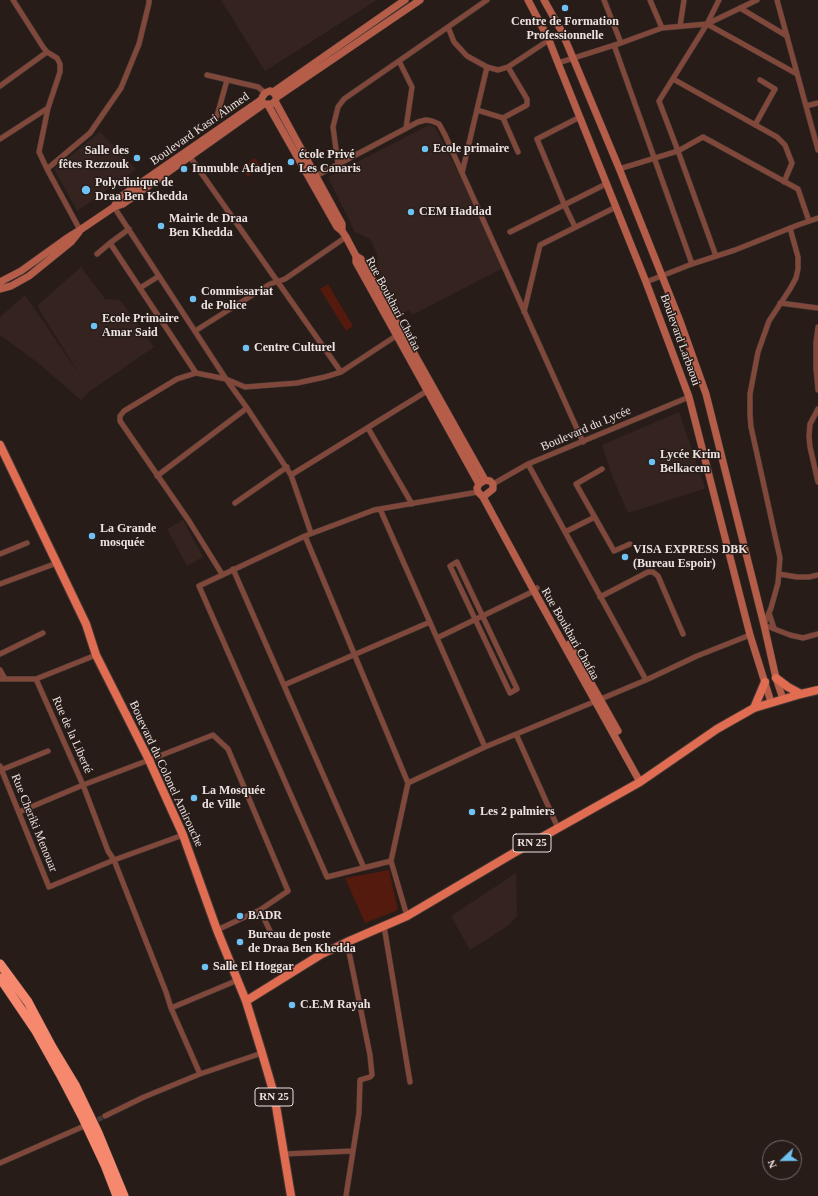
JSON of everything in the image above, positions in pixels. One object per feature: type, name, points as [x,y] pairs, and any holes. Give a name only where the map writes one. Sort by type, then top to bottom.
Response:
[{"type":"highway","points":[[0,964],[28,1002],[52,1047],[75,1085],[98,1133],[124,1196]]},
{"type":"highway","points":[[0,978],[36,1031],[84,1118],[117,1196]]},
{"type":"main road","name":"Boulevard Kasri Ahmed","points":[[0,282],[21,271],[114,207],[123,204],[270,100],[405,0]]},
{"type":"main road","name":"Boulevard Kasri Ahmed","points":[[114,207],[119,198],[420,0]]},
{"type":"main road","name":"Boulevard Larbaoui","points":[[528,0],[549,40],[646,282],[689,397],[750,635],[771,702]]},
{"type":"main road","name":"Boulevard Larbaoui","points":[[544,0],[562,32],[620,169],[662,275],[706,394],[782,699]]},
{"type":"main road","points":[[265,93],[270,92],[270,100],[313,177],[337,227],[344,234]]},
{"type":"main road","name":"Boulevard Kasri Ahmed","points":[[0,289],[11,286],[29,276],[71,242],[80,230]]},
{"type":"main road","name":"Rue Boukhari Chafaa","points":[[344,234],[356,256],[362,259],[427,392],[482,482]]},
{"type":"main road","name":"Rue Boukhari Chafaa","points":[[399,334],[482,482]]},
{"type":"main road","name":"Bouevard du Colonel Amirouche","points":[[0,445],[86,624],[96,655],[149,760],[184,835],[217,930],[246,1001],[262,1053],[274,1094],[291,1196]]},
{"type":"main road","points":[[490,481],[493,484],[493,488],[482,494],[477,488],[482,482],[490,481]]},
{"type":"main road","name":"Rue Boukhari Chafaa","points":[[482,494],[642,780]]},
{"type":"main road","points":[[754,708],[765,682],[776,678],[801,694]]},
{"type":"main road","name":"RN 25","points":[[246,1001],[320,955],[406,916],[642,780],[717,729],[754,708],[818,690]]},
{"type":"street","points":[[13,0],[43,47],[47,52],[57,58],[60,64],[60,72],[48,108],[39,152],[80,230]]},
{"type":"street","points":[[47,169],[90,133],[121,88],[139,44],[149,0]]},
{"type":"street","points":[[338,164],[333,127],[338,107],[344,99],[487,0]]},
{"type":"street","points":[[604,0],[621,43]]},
{"type":"street","points":[[650,0],[662,28]]},
{"type":"street","points":[[680,26],[684,0]]},
{"type":"street","points":[[716,256],[660,101],[707,24],[719,0]]},
{"type":"street","points":[[558,63],[662,28],[707,24],[756,0]]},
{"type":"street","points":[[777,0],[818,150]]},
{"type":"street","points":[[740,8],[787,36]]},
{"type":"street","points":[[707,24],[797,74]]},
{"type":"street","points":[[448,27],[454,42],[467,56],[487,67],[498,70],[508,67],[549,40]]},
{"type":"street","points":[[614,45],[692,264]]},
{"type":"street","points":[[0,86],[47,52]]},
{"type":"street","points":[[399,61],[412,87],[406,128]]},
{"type":"street","points":[[462,173],[487,67]]},
{"type":"street","points":[[477,110],[503,118],[527,105],[528,99],[508,67]]},
{"type":"street","points":[[207,76],[258,87],[265,93]]},
{"type":"street","points":[[673,79],[777,137],[785,146],[792,163],[784,182]]},
{"type":"street","points":[[217,116],[227,80]]},
{"type":"street","points":[[755,125],[775,89],[760,80]]},
{"type":"street","points":[[806,106],[818,103]]},
{"type":"street","points":[[0,138],[48,108]]},
{"type":"street","points":[[575,227],[537,139],[580,117]]},
{"type":"street","points":[[503,118],[518,152]]},
{"type":"street","points":[[313,177],[418,122],[426,120],[439,124],[446,135],[583,442]]},
{"type":"street","points":[[620,169],[678,151],[703,137],[798,189],[809,221]]},
{"type":"street","points":[[190,157],[342,372]]},
{"type":"street","points":[[510,232],[606,184]]},
{"type":"street","points":[[114,207],[226,379],[287,467],[311,533]]},
{"type":"street","points":[[524,312],[540,245],[616,207]]},
{"type":"street","points":[[646,282],[818,218]]},
{"type":"street","points":[[790,228],[798,257],[796,278],[769,320],[758,352],[750,394],[750,415],[758,463],[780,558],[778,583],[764,625],[790,635],[803,638],[818,634]]},
{"type":"street","points":[[97,254],[129,229]]},
{"type":"street","points":[[195,331],[270,284],[285,280],[344,234]]},
{"type":"street","points":[[110,243],[196,373]]},
{"type":"street","points":[[140,288],[159,276]]},
{"type":"street","points":[[780,303],[818,308]]},
{"type":"street","points":[[818,327],[816,343],[816,368],[818,390]]},
{"type":"street","points":[[222,574],[189,521],[120,421],[120,416],[124,411],[177,379],[196,373],[226,379],[246,387],[297,383],[325,377],[342,372],[399,334]]},
{"type":"street","points":[[291,475],[427,392]]},
{"type":"street","name":"Boulevard du Lycée","points":[[493,484],[528,464],[689,397]]},
{"type":"street","points":[[157,476],[247,408]]},
{"type":"street","points":[[818,409],[810,424],[809,436],[818,482]]},
{"type":"street","points":[[368,428],[412,504]]},
{"type":"street","points":[[528,464],[646,680]]},
{"type":"street","points":[[236,503],[287,467]]},
{"type":"street","points":[[602,469],[576,484],[614,551],[630,544]]},
{"type":"street","points":[[391,861],[327,877],[199,586],[311,533],[374,510],[482,494]]},
{"type":"street","points":[[380,509],[484,747]]},
{"type":"street","points":[[566,532],[595,517]]},
{"type":"street","points":[[305,536],[408,783],[391,861],[406,916]]},
{"type":"street","points":[[0,554],[27,543]]},
{"type":"street","points":[[456,562],[483,616],[518,690],[510,693],[450,566],[456,562]]},
{"type":"street","points":[[0,584],[58,563]]},
{"type":"street","points":[[233,569],[364,868]]},
{"type":"street","points":[[600,597],[648,572],[653,572],[658,576],[683,634]]},
{"type":"street","points":[[779,574],[797,577],[818,575]]},
{"type":"street","points":[[437,638],[535,590]]},
{"type":"street","points":[[769,613],[774,628]]},
{"type":"street","points":[[284,685],[430,622]]},
{"type":"street","points":[[0,654],[43,633]]},
{"type":"street","points":[[408,783],[484,747],[646,680],[697,656],[750,635]]},
{"type":"street","points":[[0,670],[2,679],[36,679],[96,655]]},
{"type":"street","name":"Rue de la Liberté","points":[[36,679],[83,785],[108,851],[114,860],[171,1008],[200,1074]]},
{"type":"street","points":[[516,734],[558,828]]},
{"type":"street","points":[[19,812],[83,785],[213,735],[228,749],[288,891],[260,910],[217,930]]},
{"type":"street","points":[[1,768],[48,751]]},
{"type":"street","name":"Rue Cheriki Menouar","points":[[1,768],[49,887],[114,860]]},
{"type":"street","points":[[114,860],[184,835]]},
{"type":"street","points":[[260,910],[270,931]]},
{"type":"street","points":[[384,926],[410,1082]]},
{"type":"street","points":[[346,1196],[359,1113],[360,1080],[372,1075],[360,1004],[347,942]]},
{"type":"street","points":[[171,1008],[238,980]]},
{"type":"street","points":[[105,1116],[144,1097],[200,1074],[262,1053]]},
{"type":"street","points":[[0,1162],[82,1127]]},
{"type":"street","points":[[284,1154],[353,1151]]},
{"type":"shaded area","points":[[221,0],[377,0],[265,71]]},
{"type":"shaded area","name":"CEM Haddad","points":[[429,125],[434,126],[437,131],[468,192],[503,268],[412,315],[409,310],[400,315],[378,275],[377,254],[370,239],[355,232],[328,177]]},
{"type":"shaded area","name":"Polyclinique de Draa Ben Khedda","points":[[100,132],[136,169],[77,211],[54,169]]},
{"type":"shaded area","points":[[255,158],[261,167],[248,177],[241,167]]},
{"type":"shaded area","name":"Ecole Primaire Amar Said","points":[[81,267],[105,299],[120,300],[154,347],[90,391],[81,400],[37,362],[0,335],[0,317],[25,295],[81,377],[37,306]]},
{"type":"shaded area","points":[[328,284],[353,326],[346,331],[320,289]]},
{"type":"shaded area","name":"Lycée Krim Belkacem","points":[[679,412],[705,487],[704,489],[628,513],[613,478],[602,445]]},
{"type":"shaded area","points":[[183,520],[203,557],[187,566],[167,529]]},
{"type":"shaded area","points":[[389,870],[398,910],[365,923],[345,878]]},
{"type":"shaded area","points":[[516,873],[517,916],[509,925],[470,950],[451,916]]},
{"type":"tunnel","points":[[91,1123],[105,1116]]},
{"type":"place","name":"Centre de Formation Professionnelle","points":[[565,8]]},
{"type":"place","name":"Ecole primaire","points":[[425,149]]},
{"type":"place","name":"Salle des fêtes Rezzouk","points":[[137,158]]},
{"type":"place","name":"école Privé Les Canaris","points":[[291,162]]},
{"type":"place","name":"Immuble Afadjen","points":[[184,169]]},
{"type":"place","name":"Polyclinique de Draa Ben Khedda","points":[[86,190]]},
{"type":"place","name":"CEM Haddad","points":[[411,212]]},
{"type":"place","name":"Mairie de Draa Ben Khedda","points":[[161,226]]},
{"type":"place","name":"Commissariat de Police","points":[[193,299]]},
{"type":"place","name":"Ecole Primaire Amar Said","points":[[94,326]]},
{"type":"place","name":"Centre Culturel","points":[[246,348]]},
{"type":"place","name":"Lycée Krim Belkacem","points":[[652,462]]},
{"type":"place","name":"La Grande mosquée","points":[[92,536]]},
{"type":"place","name":"VISA EXPRESS DBK (Bureau Espoir)","points":[[625,557]]},
{"type":"place","name":"La Mosquée de Ville","points":[[194,798]]},
{"type":"place","name":"Les 2 palmiers","points":[[472,812]]},
{"type":"place","name":"BADR","points":[[240,916]]},
{"type":"place","name":"Bureau de poste de Draa Ben Khedda","points":[[240,942]]},
{"type":"place","name":"Salle El Hoggar","points":[[205,967]]},
{"type":"place","name":"C.E.M Rayah","points":[[292,1005]]}]
